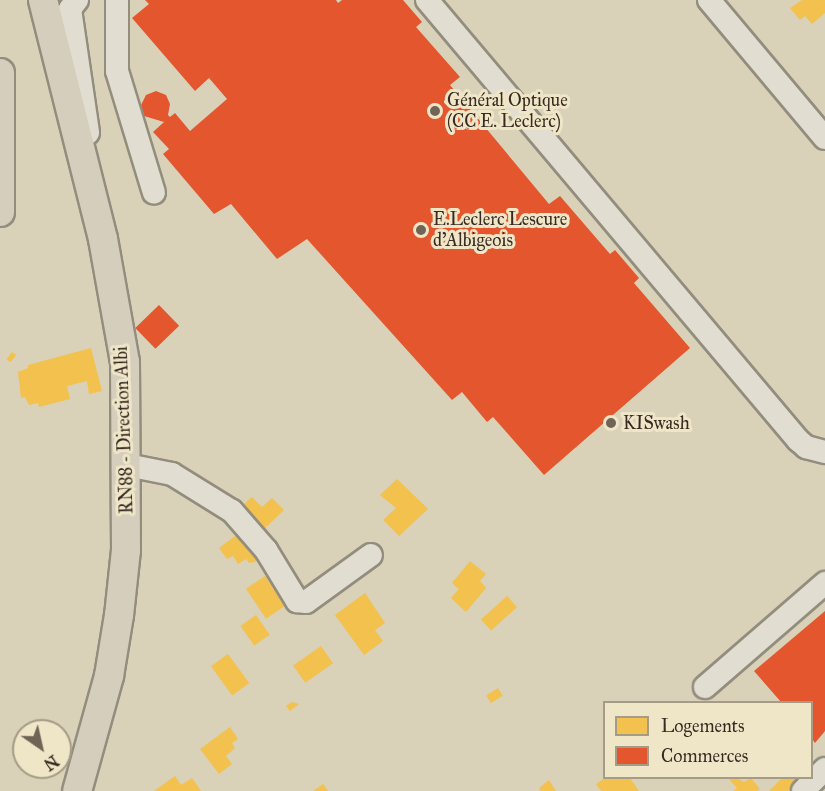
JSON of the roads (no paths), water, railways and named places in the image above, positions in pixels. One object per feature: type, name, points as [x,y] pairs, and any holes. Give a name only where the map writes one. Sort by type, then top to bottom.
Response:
[{"type":"main road","name":"RN88 - Direction Albi","points":[[43,0],[103,239],[125,362],[126,550],[119,615],[109,676],[76,791]]},
{"type":"main road","points":[[0,73],[0,212]]},
{"type":"street","points":[[77,0],[70,9],[103,239]]},
{"type":"street","points":[[72,26],[83,6],[91,0]]},
{"type":"street","points":[[117,0],[117,71],[154,193]]},
{"type":"street","points":[[427,0],[798,440],[806,447],[825,452]]},
{"type":"street","points":[[709,0],[825,138]]},
{"type":"street","points":[[127,465],[172,474],[232,511],[266,550],[297,601],[306,602],[371,555]]},
{"type":"street","points":[[705,687],[825,583]]},
{"type":"street","points":[[803,791],[825,769]]},
{"type":"place","name":"Général Optique (CC E. Leclerc)","points":[[435,111]]},
{"type":"place","name":"E.Leclerc Lescure d'Albigeois","points":[[421,230]]},
{"type":"place","name":"KISwash","points":[[611,423]]}]
